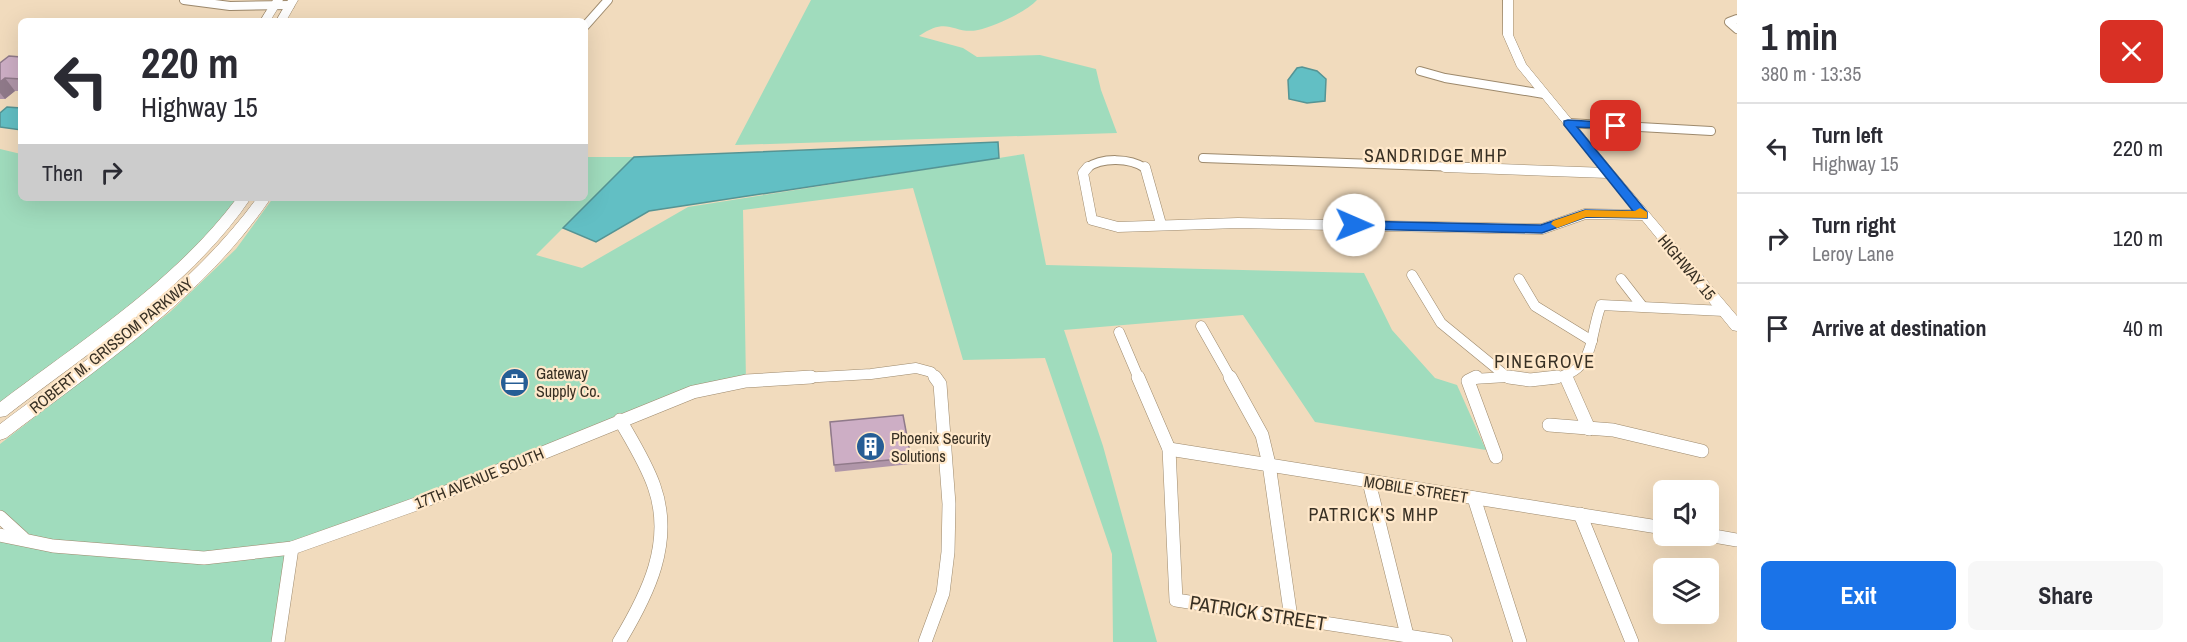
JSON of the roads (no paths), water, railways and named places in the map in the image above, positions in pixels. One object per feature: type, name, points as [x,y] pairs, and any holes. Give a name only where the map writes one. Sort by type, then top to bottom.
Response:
[{"type":"main road","name":"HIGHWAY 15","points":[[1508,0],[1511,45],[1521,65],[1608,173],[1737,326]]},
{"type":"main road","points":[[283,18],[292,2]]},
{"type":"main road","points":[[267,18],[276,3]]},
{"type":"main road","name":"ROBERT M. GRISSOM PARKWAY","points":[[0,411],[152,295],[192,260],[218,233],[242,201]]},
{"type":"main road","name":"ROBERT M. GRISSOM PARKWAY","points":[[0,433],[128,336],[185,288],[226,248],[262,201]]},
{"type":"street","points":[[184,0],[230,6],[292,2]]},
{"type":"street","points":[[239,0],[260,0]]},
{"type":"street","points":[[588,23],[608,0]]},
{"type":"street","points":[[1737,20],[1729,22],[1731,27],[1737,29]]},
{"type":"street","points":[[1420,71],[1445,78],[1544,94]]},
{"type":"street","points":[[1568,123],[1711,130]]},
{"type":"street","points":[[1203,158],[1608,173]]},
{"type":"street","points":[[1161,224],[1145,167],[1132,162],[1095,162],[1087,166],[1083,172],[1092,220],[1118,227],[1238,223],[1542,229],[1585,213],[1643,215]]},
{"type":"street","points":[[1412,275],[1441,323],[1507,377]]},
{"type":"street","points":[[1519,279],[1535,306],[1592,341]]},
{"type":"street","points":[[1621,279],[1642,306]]},
{"type":"street","points":[[1496,457],[1468,381],[1477,377],[1541,380],[1571,373],[1583,363],[1590,351],[1601,305],[1724,311]]},
{"type":"street","points":[[1201,326],[1262,435],[1269,464],[1292,618]]},
{"type":"street","points":[[1119,332],[1169,449]]},
{"type":"street","name":"17TH AVENUE SOUTH","points":[[0,535],[53,546],[204,558],[291,548],[419,503],[693,392],[747,381],[871,374],[916,368],[931,372],[940,384],[949,543],[946,578],[940,603],[925,642]]},
{"type":"street","points":[[1565,375],[1589,429]]},
{"type":"street","points":[[618,642],[651,583],[660,556],[662,532],[660,503],[654,484],[620,420]]},
{"type":"street","points":[[1549,425],[1613,430],[1702,451]]},
{"type":"street","name":"MOBILE STREET","points":[[1169,449],[1653,526]]},
{"type":"street","name":"PATRICK STREET","points":[[1169,449],[1176,600],[1446,642]]},
{"type":"street","points":[[1369,482],[1407,635]]},
{"type":"street","points":[[1474,498],[1520,642]]},
{"type":"street","points":[[1580,514],[1632,642]]},
{"type":"street","name":"17TH AVENUE SOUTH","points":[[0,517],[23,538]]},
{"type":"street","points":[[1719,537],[1737,540]]},
{"type":"street","points":[[278,642],[291,548]]},
{"type":"water","points":[[1297,68],[1317,71],[1326,79],[1325,101],[1307,103],[1289,99],[1288,80]]},
{"type":"water","points":[[7,107],[18,108],[18,130],[0,127],[0,113]]},
{"type":"water","points":[[998,142],[999,158],[649,211],[596,242],[563,228],[634,157]]},
{"type":"place","name":"Gateway Supply Co.","points":[[515,382]]},
{"type":"place","name":"Phoenix Security Solutions","points":[[870,447]]},
{"type":"district","name":"SANDRIDGE MHP","points":[[1436,156]]},
{"type":"district","name":"PINEGROVE","points":[[1545,362]]},
{"type":"district","name":"PATRICK'S MHP","points":[[1374,515]]}]
